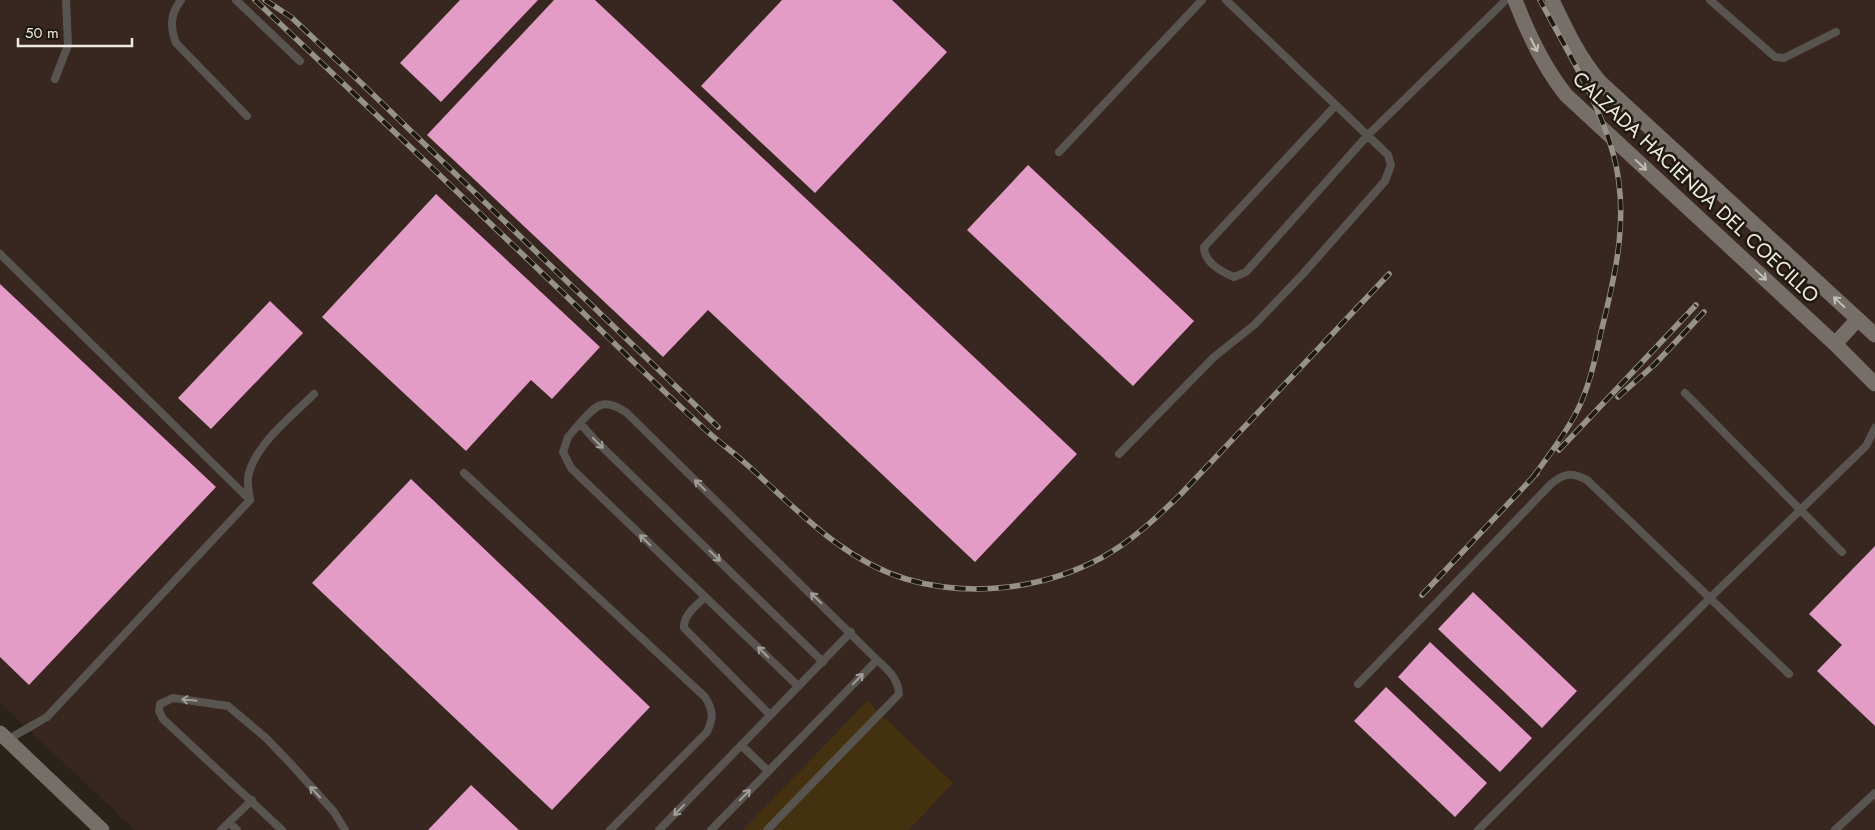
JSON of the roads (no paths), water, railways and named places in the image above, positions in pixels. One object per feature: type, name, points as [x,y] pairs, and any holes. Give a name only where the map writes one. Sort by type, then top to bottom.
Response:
[{"type":"main road","name":"CALZADA HACIENDA DEL COECILLO","points":[[1515,0],[1526,29],[1549,74],[1566,95],[1835,344],[1875,384]]},
{"type":"main road","name":"CALZADA HACIENDA DEL COECILLO","points":[[1552,0],[1587,67],[1600,82],[1875,335]]},
{"type":"main road","points":[[1835,344],[1858,319]]},
{"type":"main road","points":[[3,736],[102,830]]},
{"type":"lane","points":[[55,79],[68,45],[66,0]]},
{"type":"lane","points":[[181,0],[172,17],[171,29],[176,43],[247,116]]},
{"type":"lane","points":[[236,0],[300,61]]},
{"type":"lane","points":[[1059,152],[1202,0]]},
{"type":"lane","points":[[1119,454],[1214,357],[1254,324],[1302,275],[1385,182],[1391,165],[1388,155],[1226,0]]},
{"type":"lane","points":[[1336,105],[1207,243],[1204,247],[1204,252],[1210,262],[1234,277],[1246,272],[1367,136],[1506,0]]},
{"type":"lane","points":[[1710,0],[1776,57],[1784,58],[1836,32]]},
{"type":"lane","points":[[0,254],[250,500]]},
{"type":"lane","points":[[1684,393],[1842,552]]},
{"type":"lane","points":[[3,736],[46,717],[250,500],[248,474],[256,458],[274,433],[314,394]]},
{"type":"lane","points":[[767,830],[898,694],[898,685],[893,674],[876,660],[851,632],[627,413],[614,404],[602,404],[580,423],[564,444],[563,452],[567,463],[798,686]]},
{"type":"lane","points":[[580,423],[823,662]]},
{"type":"lane","points":[[1478,830],[1800,508],[1866,446],[1875,428]]},
{"type":"lane","points":[[464,473],[705,697],[713,710],[712,722],[707,732],[610,830]]},
{"type":"lane","points":[[1358,684],[1551,484],[1566,474],[1575,474],[1587,480],[1711,597],[1789,674]]},
{"type":"lane","points":[[705,597],[689,613],[684,628],[770,715]]},
{"type":"lane","points":[[659,830],[851,632]]},
{"type":"lane","points":[[711,830],[876,660]]},
{"type":"lane","points":[[282,830],[163,719],[159,711],[160,704],[173,698],[228,706],[266,738],[291,764],[334,812],[345,830]]},
{"type":"lane","points":[[741,744],[768,771]]},
{"type":"lane","points":[[1835,830],[1875,793]]},
{"type":"lane","points":[[221,830],[252,800]]},
{"type":"lane","points":[[229,822],[237,830]]},
{"type":"railway","points":[[255,0],[653,381],[801,514],[839,545],[860,559],[906,579],[930,585],[981,589],[1031,583],[1079,569],[1123,545],[1180,495],[1389,274]]},
{"type":"railway","points":[[265,0],[291,17],[358,80],[718,427]]},
{"type":"railway","points":[[1533,477],[1570,423],[1588,385],[1612,288],[1621,221],[1618,176],[1607,133],[1581,75],[1540,0]]},
{"type":"railway","points":[[1559,450],[1696,305]]},
{"type":"railway","points":[[1618,397],[1654,365],[1704,312]]},
{"type":"railway","points":[[1422,595],[1537,473]]}]
